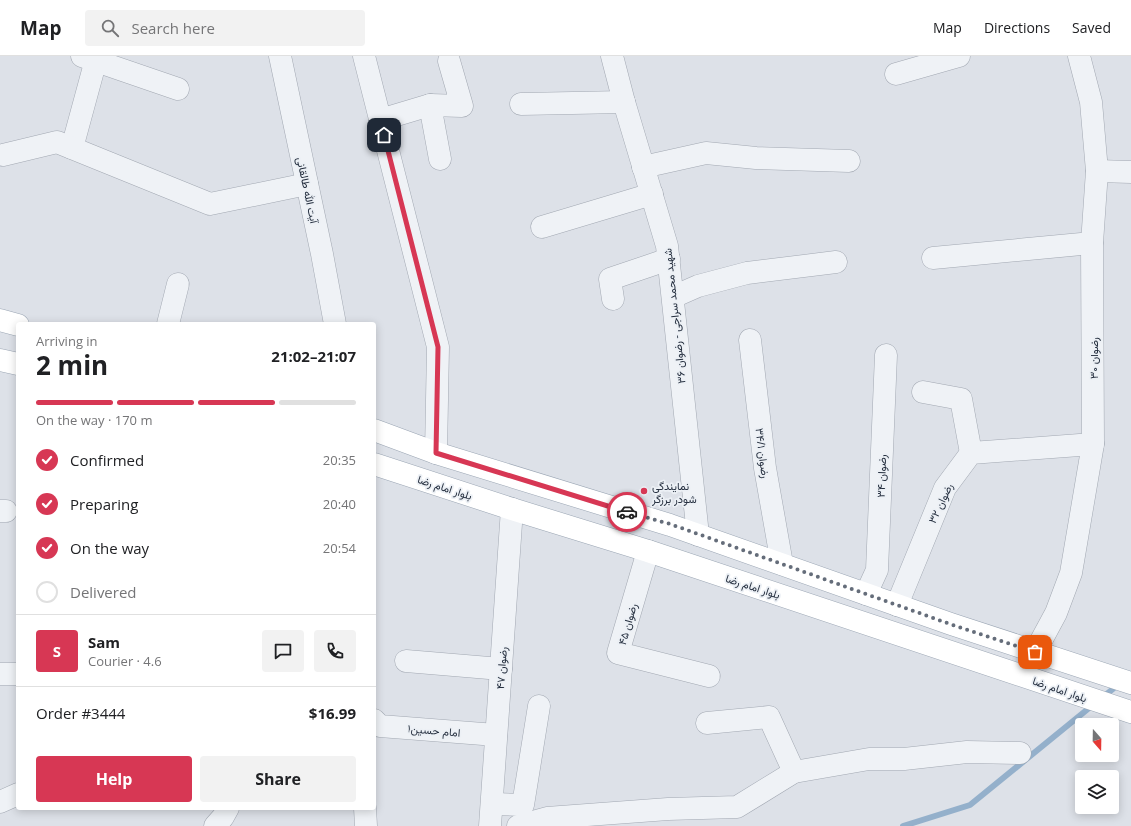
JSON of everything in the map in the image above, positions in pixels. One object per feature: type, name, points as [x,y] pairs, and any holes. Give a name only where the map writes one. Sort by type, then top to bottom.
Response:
[{"type":"main road","points":[[0,320],[16,325]]},
{"type":"main road","points":[[0,360],[16,364]]},
{"type":"main road","points":[[376,431],[436,453],[670,524],[897,605],[1131,683]]},
{"type":"main road","name":"بلوار امام رضا","points":[[376,465],[648,551],[1122,709]]},
{"type":"street","name":"آیت الله طالقانی","points":[[280,56],[335,322]]},
{"type":"street","points":[[364,56],[438,347],[436,453]]},
{"type":"street","name":"شهید محمد سراجی - رضوان ۳۶","points":[[612,56],[624,102],[667,246],[698,534]]},
{"type":"street","points":[[896,74],[959,56]]},
{"type":"street","name":"رضوان ۳۰","points":[[1035,652],[1056,613],[1070,573],[1093,444],[1092,243],[1097,171],[1092,102],[1079,56]]},
{"type":"street","points":[[72,148],[91,58],[178,89]]},
{"type":"street","points":[[380,120],[430,105],[462,106],[449,61]]},
{"type":"street","points":[[521,104],[624,102]]},
{"type":"street","points":[[430,105],[440,159]]},
{"type":"street","points":[[3,155],[57,142],[210,204],[307,184]]},
{"type":"street","points":[[643,167],[706,153],[756,158],[849,161]]},
{"type":"street","points":[[1097,171],[1131,172]]},
{"type":"street","points":[[542,227],[652,194]]},
{"type":"street","points":[[933,258],[1092,243]]},
{"type":"street","points":[[613,299],[610,279],[669,259]]},
{"type":"street","points":[[673,297],[698,286],[747,273],[836,262]]},
{"type":"street","points":[[168,322],[178,284]]},
{"type":"street","name":"رضوان ۳۴/۱","points":[[750,340],[765,468],[782,564]]},
{"type":"street","name":"رضوان ۳۴","points":[[866,594],[877,570],[886,355]]},
{"type":"street","points":[[923,392],[961,398],[971,453],[1093,444]]},
{"type":"street","name":"رضوان ۳۲","points":[[897,605],[945,488],[971,453]]},
{"type":"street","name":"رضوان ۴۷","points":[[490,826],[512,509]]},
{"type":"street","name":"رضوان ۴۵","points":[[648,551],[618,653],[709,676]]},
{"type":"street","points":[[406,661],[501,669]]},
{"type":"street","points":[[0,674],[16,674]]},
{"type":"street","points":[[492,804],[523,805],[539,706]]},
{"type":"street","points":[[707,723],[769,717],[794,772]]},
{"type":"street","name":"امام حسین۱","points":[[376,727],[496,735]]},
{"type":"street","points":[[518,826],[547,818],[668,809],[737,807],[794,772],[869,759],[904,759],[967,752],[1020,752]]},
{"type":"street","points":[[0,802],[16,795]]},
{"type":"street","points":[[215,826],[227,810]]},
{"type":"street","points":[[366,810],[366,826]]},
{"type":"waterway","points":[[1103,697],[1119,684]]},
{"type":"waterway","points":[[903,826],[970,805],[1094,704]]},
{"type":"way so far","points":[[627,512],[670,524],[950,624],[1035,652]]},
{"type":"place","name":"نمایندگی شودر برزگر","points":[[644,491]]},
{"type":"route","points":[[384,135],[438,347],[436,453],[627,512]]}]
